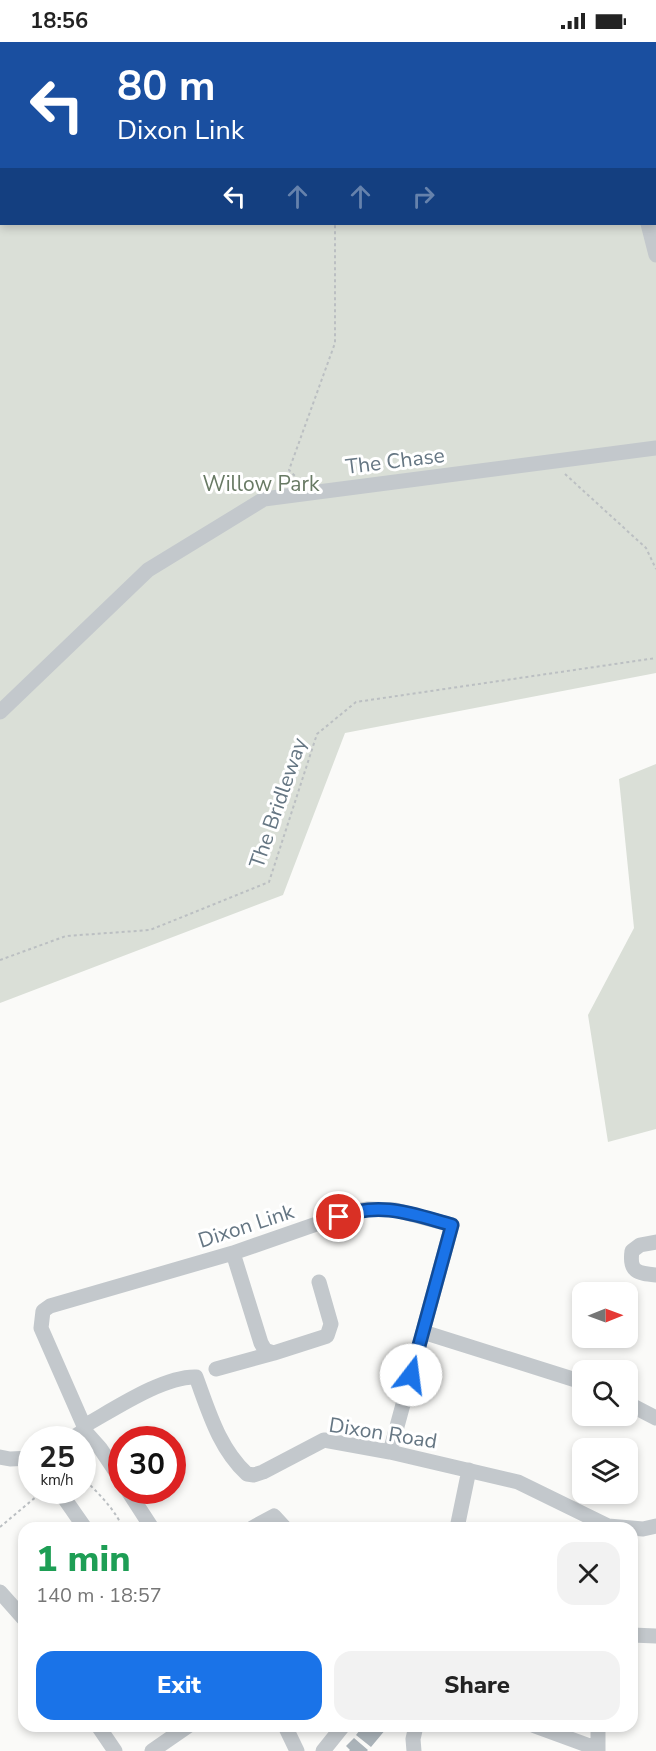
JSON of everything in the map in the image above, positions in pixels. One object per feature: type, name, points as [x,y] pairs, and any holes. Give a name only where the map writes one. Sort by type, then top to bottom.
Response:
[{"type":"street","points":[[648,225],[656,255]]},
{"type":"street","name":"The Chase","points":[[0,712],[148,570],[264,499],[656,448]]},
{"type":"street","name":"Dixon Link","points":[[84,1426],[41,1328],[43,1311],[50,1306],[233,1253],[351,1212],[368,1209],[395,1210],[452,1225],[390,1452]]},
{"type":"street","points":[[656,1242],[640,1245],[632,1251],[630,1261],[634,1269],[642,1274],[656,1275]]},
{"type":"street","points":[[233,1253],[261,1343],[266,1350],[274,1353]]},
{"type":"street","points":[[216,1369],[327,1336],[330,1320],[319,1282]]},
{"type":"street","points":[[423,1332],[572,1379]]},
{"type":"street","name":"Dixon Road","points":[[86,1426],[143,1393],[176,1380],[196,1377],[213,1426],[229,1452],[247,1474],[254,1475],[263,1472],[324,1440],[390,1452],[518,1482],[600,1522]]},
{"type":"street","points":[[638,1409],[656,1418]]},
{"type":"street","points":[[96,1443],[108,1460]]},
{"type":"street","points":[[0,1457],[18,1459]]},
{"type":"street","points":[[458,1522],[469,1470]]},
{"type":"street","points":[[68,1504],[81,1522]]},
{"type":"street","points":[[136,1504],[148,1522]]},
{"type":"street","points":[[263,1522],[274,1516],[280,1522]]},
{"type":"street","name":"Dixon Road","points":[[638,1529],[656,1526]]},
{"type":"street","points":[[0,1592],[18,1612]]},
{"type":"street","points":[[638,1635],[656,1636]]},
{"type":"street","points":[[102,1732],[115,1751]]},
{"type":"street","points":[[152,1751],[179,1732]]},
{"type":"street","points":[[288,1732],[297,1751]]},
{"type":"street","points":[[323,1751],[338,1732]]},
{"type":"street","points":[[414,1751],[415,1732]]},
{"type":"street","points":[[551,1732],[598,1750],[598,1732]]},
{"type":"path","points":[[312,493],[289,470],[335,343],[335,225]]},
{"type":"path","points":[[552,462],[646,548],[656,569]]},
{"type":"path","name":"The Bridleway","points":[[0,960],[66,936],[150,930],[269,882],[317,734],[356,702],[656,658]]},
{"type":"path","points":[[96,1491],[120,1522]]},
{"type":"path","points":[[0,1527],[27,1504]]},
{"type":"green space","name":"Willow Park","points":[[0,225],[656,225],[656,673],[345,733],[283,895],[0,1003]]},
{"type":"green space","points":[[656,764],[656,1129],[608,1142],[588,1015],[634,928],[619,779]]},
{"type":"building","points":[[358,1732],[384,1732],[371,1747],[356,1735]]},
{"type":"building","points":[[354,1738],[368,1750],[349,1751],[346,1746]]},
{"type":"route","points":[[339,1217],[351,1212],[381,1208],[452,1225],[411,1375]]}]
